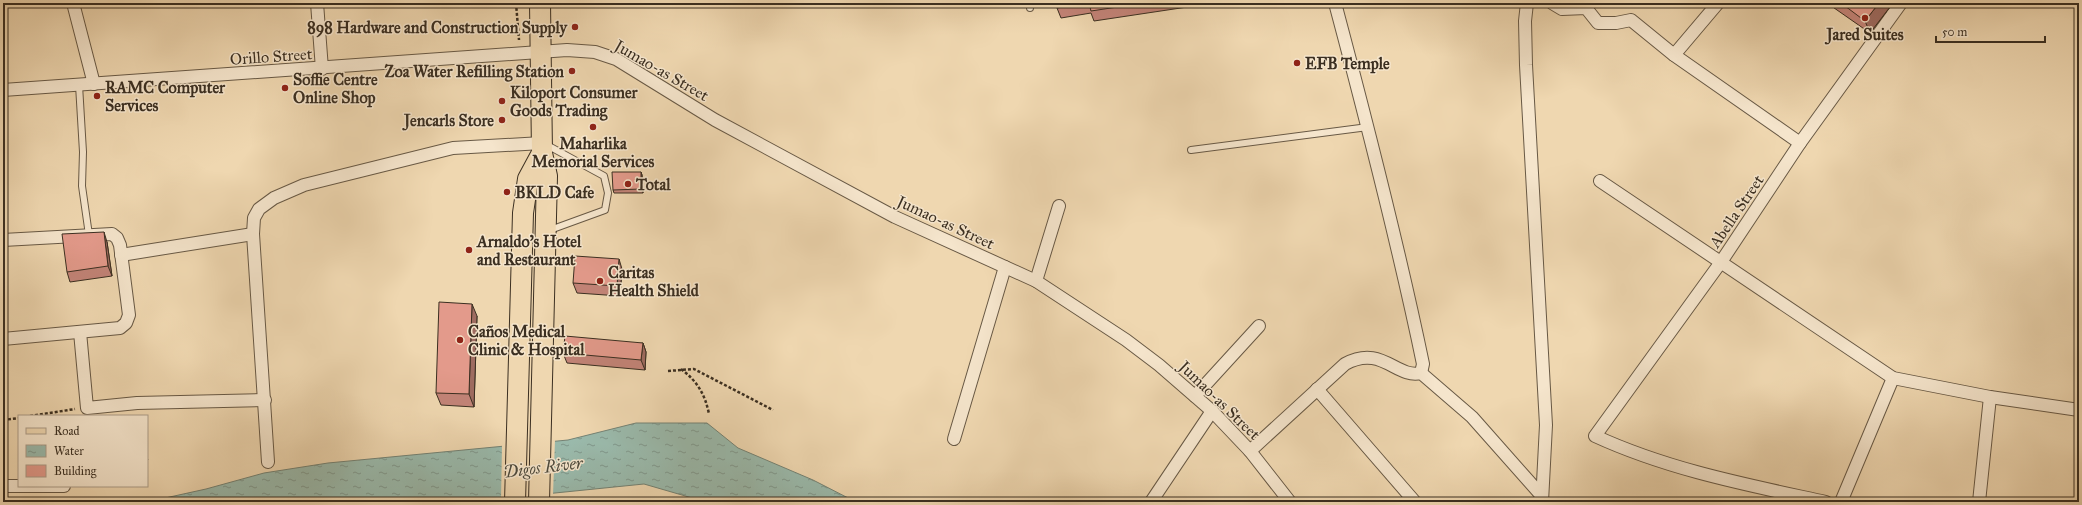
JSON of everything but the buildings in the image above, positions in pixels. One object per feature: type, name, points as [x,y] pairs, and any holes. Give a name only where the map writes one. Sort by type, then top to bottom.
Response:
[{"type":"main road","points":[[539,502],[544,232],[547,176],[542,148],[540,3]]},
{"type":"main road","points":[[515,502],[525,188],[532,168],[542,148]]},
{"type":"main road","points":[[516,472],[540,473]]},
{"type":"street","points":[[73,3],[94,84]]},
{"type":"street","points":[[317,3],[322,69]]},
{"type":"street","points":[[1335,3],[1368,127],[1409,299],[1423,364],[1420,373]]},
{"type":"street","points":[[1527,3],[1525,14],[1526,65],[1546,425],[1542,499]]},
{"type":"street","points":[[1552,3],[1562,9],[1586,8],[1598,22],[1616,24],[1631,20],[1674,56],[1800,143]]},
{"type":"street","points":[[1674,56],[1718,3]]},
{"type":"street","name":"Abella Street","points":[[1826,502],[1678,468],[1627,451],[1595,436],[1721,262],[1800,143],[1901,3]]},
{"type":"street","name":"Jumao-as Street","points":[[540,53],[580,50],[595,52],[616,59],[715,120],[895,217],[1005,268],[1036,280],[1126,340],[1160,365],[1212,411],[1250,451],[1284,500]]},
{"type":"street","name":"Orillo Street","points":[[3,90],[540,53]]},
{"type":"street","points":[[268,462],[253,234],[254,218],[259,209],[274,198],[304,185],[453,148],[542,148]]},
{"type":"street","points":[[1600,181],[1893,378],[1990,397],[2079,410]]},
{"type":"street","points":[[1036,280],[1059,206]]},
{"type":"street","points":[[3,240],[112,234],[119,242],[129,310],[128,320],[120,328],[3,339]]},
{"type":"street","points":[[121,256],[253,234]]},
{"type":"street","points":[[954,439],[1005,268]]},
{"type":"street","points":[[1195,396],[1259,326]]},
{"type":"street","points":[[80,332],[87,408],[137,403],[265,400]]},
{"type":"street","points":[[1250,451],[1345,364],[1357,358],[1373,358],[1382,360],[1411,373],[1420,373],[1472,418],[1542,499]]},
{"type":"street","points":[[1841,502],[1893,378]]},
{"type":"street","points":[[1317,389],[1415,502]]},
{"type":"street","points":[[1979,502],[1990,397]]},
{"type":"street","points":[[1151,502],[1212,411]]},
{"type":"street","points":[[3,486],[18,486]]},
{"type":"lane","points":[[79,85],[83,152],[82,186],[90,235]]},
{"type":"lane","points":[[1191,150],[1368,127]]},
{"type":"lane","points":[[542,148],[604,176],[608,193],[605,210],[544,232]]},
{"type":"path","points":[[516,3],[520,54]]},
{"type":"path","points":[[680,368],[692,377],[701,390],[709,414]]},
{"type":"path","points":[[668,371],[680,368],[694,369],[773,410]]},
{"type":"path","points":[[37,415],[87,408]]},
{"type":"path","points":[[3,420],[18,418]]},
{"type":"water","name":"Digos River","points":[[636,423],[707,423],[738,448],[813,480],[856,502],[706,502],[644,484],[466,502],[147,502],[206,489],[264,473],[328,463],[568,440]]},
{"type":"pier","points":[[555,440],[553,495],[501,500],[502,445]]},
{"type":"place","name":"Jared Suites","points":[[1865,18]]},
{"type":"place","name":"898 Hardware and Construction Supply","points":[[575,27]]},
{"type":"place","name":"EFB Temple","points":[[1297,63]]},
{"type":"place","name":"Zoa Water Refilling Station","points":[[572,71]]},
{"type":"place","name":"Soffie Centre Online Shop","points":[[285,88]]},
{"type":"place","name":"RAMC Computer Services","points":[[97,96]]},
{"type":"place","name":"Kiloport Consumer Goods Trading","points":[[502,101]]},
{"type":"place","name":"Jencarls Store","points":[[502,120]]},
{"type":"place","name":"Maharlika Memorial Services","points":[[593,127]]},
{"type":"place","name":"Total","points":[[628,184]]},
{"type":"place","name":"BKLD Cafe","points":[[507,192]]},
{"type":"place","name":"Arnaldo's Hotel and Restaurant","points":[[469,250]]},
{"type":"place","name":"Caritas Health Shield","points":[[600,281]]},
{"type":"place","name":"Caños Medical Clinic & Hospital","points":[[460,340]]}]
